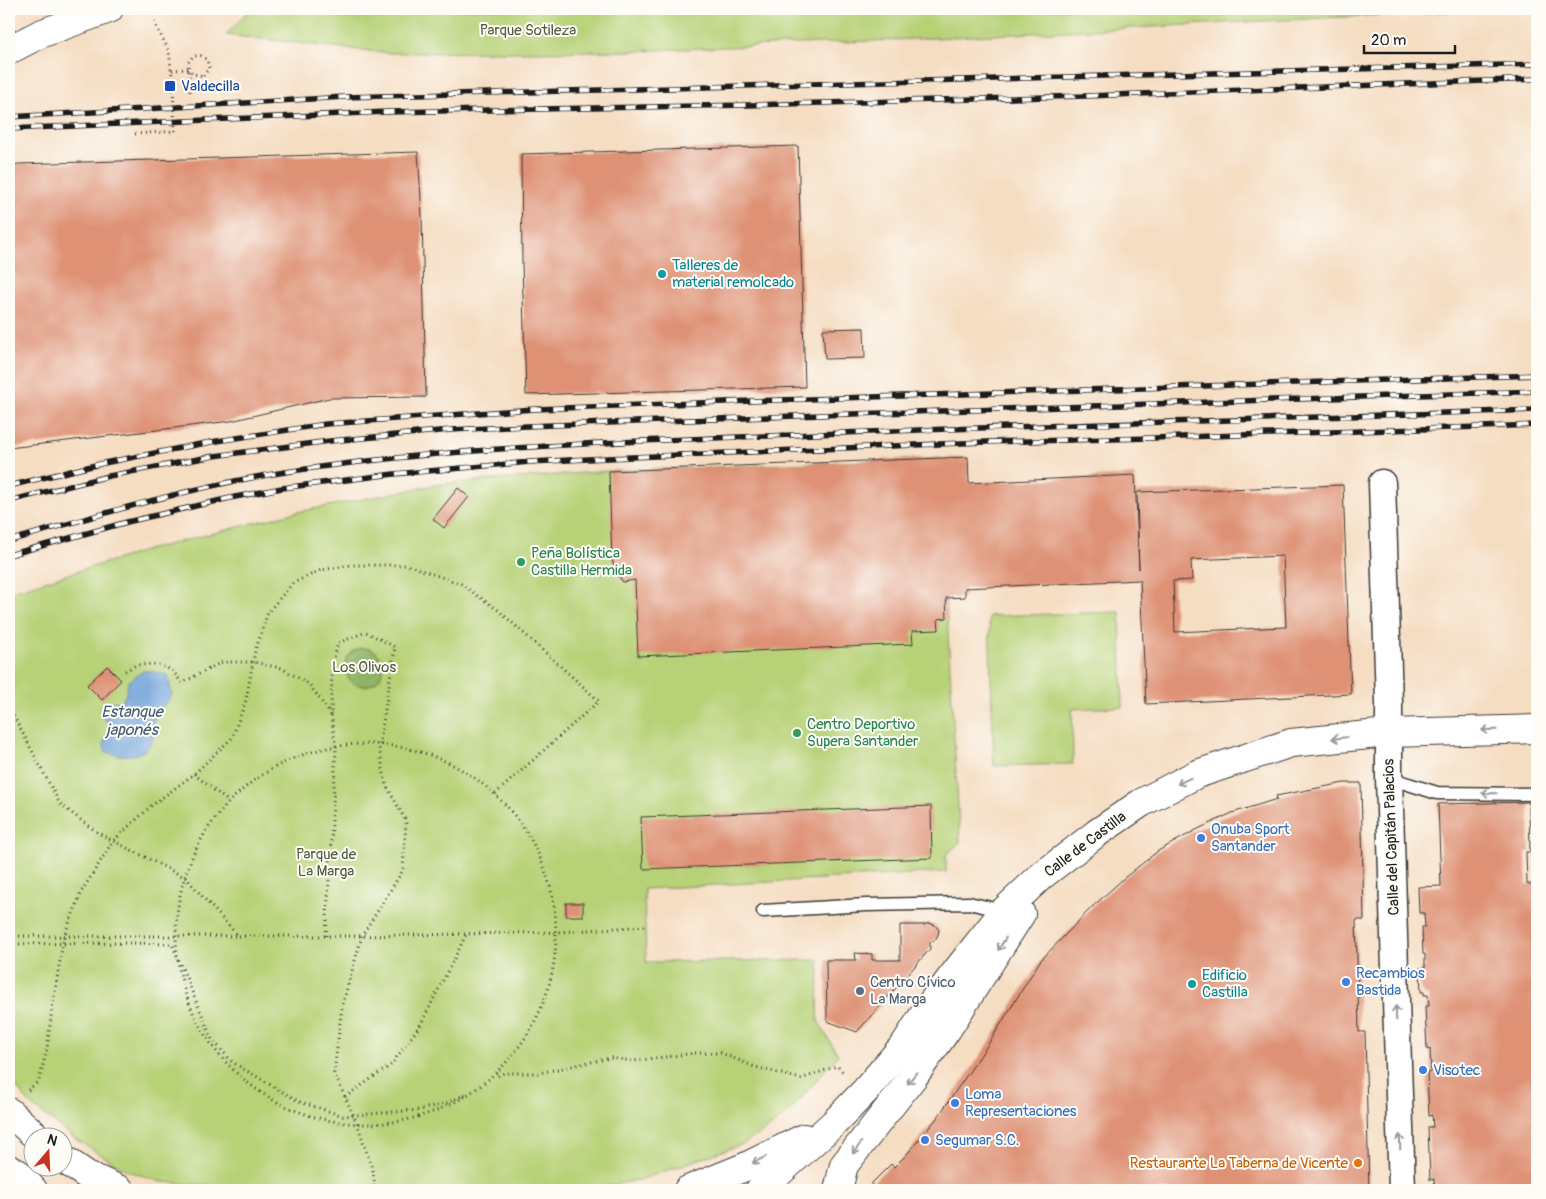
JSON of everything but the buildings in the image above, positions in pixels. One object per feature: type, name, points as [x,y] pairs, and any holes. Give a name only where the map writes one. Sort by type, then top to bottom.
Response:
[{"type":"main road","points":[[9,32],[38,19],[86,9]]},
{"type":"main road","points":[[9,50],[40,34],[109,9]]},
{"type":"main road","name":"Calle de Castilla","points":[[760,1190],[834,1122],[864,1091],[905,1044],[930,1005],[1004,911],[1040,877],[1097,833],[1141,803],[1197,774],[1291,743],[1388,733],[1537,729]]},
{"type":"main road","points":[[838,1190],[844,1165],[941,1039],[1021,915],[1061,861]]},
{"type":"main road","points":[[15,1104],[29,1126]]},
{"type":"main road","points":[[688,1190],[745,1167],[834,1122]]},
{"type":"main road","points":[[72,1164],[120,1190]]},
{"type":"main road","points":[[9,1169],[18,1174],[33,1190]]},
{"type":"street","name":"Calle del Capitán Palacios","points":[[1382,483],[1402,1190]]},
{"type":"lane","points":[[1389,778],[1437,793],[1537,794]]},
{"type":"lane","points":[[763,911],[866,905],[969,903],[1004,911]]},
{"type":"path","points":[[135,134],[175,131],[170,51],[154,22]]},
{"type":"path","points":[[172,70],[188,69],[194,74],[203,76],[209,68],[207,60],[200,56],[193,56],[188,63],[190,92]]},
{"type":"path","points":[[15,1104],[39,1081],[47,1049],[64,936],[82,892],[113,841],[150,807],[194,774],[232,738],[246,700],[252,662],[268,612],[293,583],[321,570],[352,565],[406,565],[461,584],[498,610],[599,701],[494,795]]},
{"type":"path","points":[[326,936],[336,748],[331,715],[332,666],[338,643],[366,632],[395,647],[379,748],[386,785],[406,821],[403,870],[362,936],[342,1006],[334,1073],[357,1123],[373,1172],[375,1190]]},
{"type":"path","points":[[125,671],[136,665],[156,664],[172,670],[182,683],[222,662],[252,662],[281,668],[309,684],[331,715]]},
{"type":"path","points":[[9,707],[60,804],[98,833],[186,878],[237,935]]},
{"type":"path","points":[[174,961],[171,935],[186,878],[206,829],[246,782],[286,757],[336,748],[379,748],[397,752]]},
{"type":"path","points":[[174,970],[212,1053],[238,1077],[300,1112],[357,1123],[397,1121],[442,1112],[499,1073],[526,1035],[544,1002],[554,972],[559,932],[547,861],[514,808],[441,762],[424,758]]},
{"type":"path","points":[[194,774],[229,802]]},
{"type":"path","points":[[9,936],[362,936],[559,932],[645,926]]},
{"type":"path","points":[[345,1097],[391,1065],[422,1024],[467,933]]},
{"type":"path","points":[[9,944],[172,944]]},
{"type":"path","points":[[172,944],[212,1040],[232,1062],[298,1101],[343,1116],[419,1110],[447,1103],[504,1073],[539,1072],[610,1058],[633,1061],[696,1053],[721,1054],[755,1067],[801,1079],[837,1066]]},
{"type":"green space","name":"Parque Sotileza","points":[[250,9],[1499,9],[915,39],[636,51],[388,53],[226,35]]},
{"type":"green space","name":"Parque de La Marga","points":[[941,458],[946,598],[960,842],[946,855],[946,872],[644,889],[646,962],[819,960],[818,1021],[838,1055],[792,1109],[771,1127],[743,1144],[639,1180],[585,1190],[272,1190],[161,1182],[126,1170],[72,1136],[72,1126],[59,1126],[30,1104],[9,1078],[9,592],[151,549],[293,513],[440,484],[609,471]]},
{"type":"green space","points":[[1120,612],[1123,707],[1072,709],[1073,764],[994,766],[989,616]]},
{"type":"green space","name":"Los Olivos","points":[[364,648],[378,653],[383,667],[378,681],[364,686],[350,681],[345,667],[350,653]]},
{"type":"water","name":"Estanque japonés","points":[[143,671],[168,675],[172,695],[156,712],[153,737],[150,744],[140,753],[133,755],[119,755],[105,751],[104,742],[111,726],[101,715],[101,708],[105,703],[122,701],[126,694],[128,682]]},
{"type":"railway","points":[[9,117],[345,97],[1537,64]]},
{"type":"railway","points":[[9,129],[387,112],[1087,96],[1537,79]]},
{"type":"railway","points":[[9,486],[104,463],[211,442],[326,424],[535,409],[1537,375]]},
{"type":"railway","points":[[9,501],[109,476],[214,456],[330,441],[451,430],[822,415],[1537,391]]},
{"type":"railway","points":[[9,541],[211,486],[279,473],[423,455],[664,440],[1537,410]]},
{"type":"railway","points":[[9,555],[127,522],[282,488],[394,474],[530,462],[986,442],[1537,425]]},
{"type":"place","name":"Valdecilla","points":[[170,86]]},
{"type":"place","name":"Talleres de material remolcado","points":[[662,274]]},
{"type":"place","name":"Peña Bolística Castilla Hermida","points":[[521,562]]},
{"type":"place","name":"Centro Deportivo Supera Santander","points":[[797,733]]},
{"type":"place","name":"Onuba Sport Santander","points":[[1201,838]]},
{"type":"place","name":"Recambios Bastida","points":[[1346,982]]},
{"type":"place","name":"Edificio Castilla","points":[[1192,984]]},
{"type":"place","name":"Centro Cívico La Marga","points":[[860,991]]},
{"type":"place","name":"Visotec","points":[[1423,1070]]},
{"type":"place","name":"Loma Representaciones","points":[[955,1103]]},
{"type":"place","name":"Segumar S.C.","points":[[925,1140]]},
{"type":"place","name":"Restaurante La Taberna de Vicente","points":[[1358,1163]]}]
